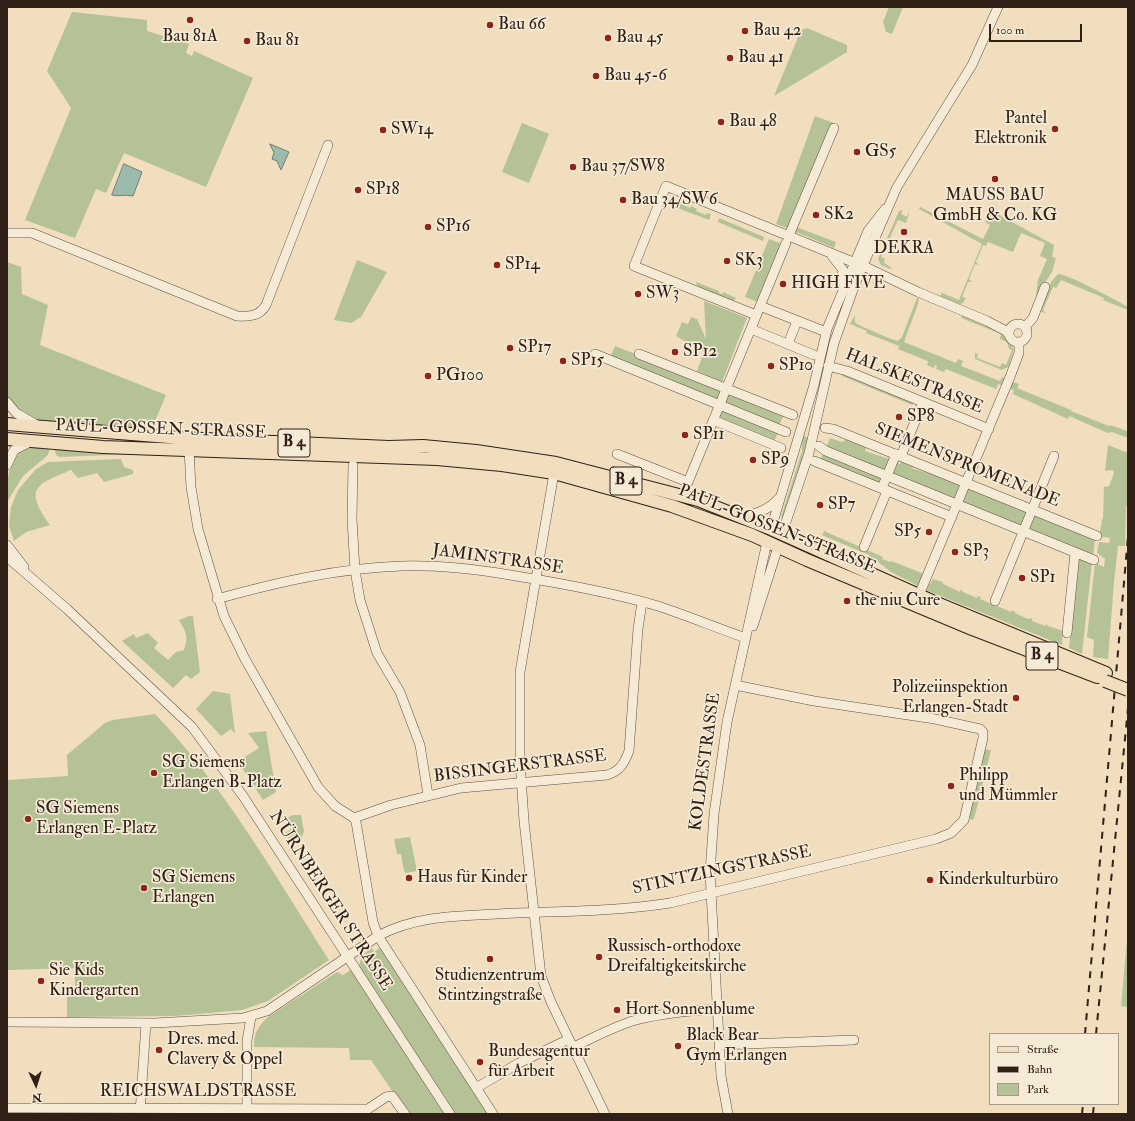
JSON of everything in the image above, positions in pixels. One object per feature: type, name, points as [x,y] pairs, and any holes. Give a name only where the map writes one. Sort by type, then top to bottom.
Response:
[{"type":"main road","name":"PAUL-GOSSEN-STRASSE","points":[[10,424],[182,438],[433,453],[554,473],[673,500],[698,500],[771,529],[919,595],[982,627]]},
{"type":"main road","name":"PAUL-GOSSEN-STRASSE","points":[[7,439],[103,447],[433,453],[476,450],[556,463],[673,500],[772,544],[1106,677],[1128,690]]},
{"type":"main road","name":"KOLDESTRASSE","points":[[771,529],[772,544]]},
{"type":"main road","points":[[772,544],[782,534]]},
{"type":"main road","name":"PAUL-GOSSEN-STRASSE","points":[[1106,677],[1128,682]]},
{"type":"street","points":[[782,534],[809,453],[828,366],[868,231],[891,201],[904,175],[972,65],[998,7]]},
{"type":"street","points":[[790,233],[834,128]]},
{"type":"street","points":[[7,233],[32,233],[237,316],[261,313],[266,305],[297,228],[328,145]]},
{"type":"street","points":[[756,315],[634,266],[666,186],[826,252],[859,264],[918,292],[987,321],[1006,331],[1014,341],[1019,342],[1024,340],[1027,336],[1025,327],[1021,324],[987,321]]},
{"type":"street","points":[[617,454],[688,482],[786,243]]},
{"type":"street","points":[[771,529],[814,385],[827,329],[838,298],[843,270],[837,260],[826,252]]},
{"type":"street","points":[[838,298],[859,264]]},
{"type":"street","points":[[1025,327],[1033,318],[1045,287]]},
{"type":"street","points":[[760,306],[821,330]]},
{"type":"street","points":[[788,344],[797,321]]},
{"type":"street","points":[[1009,335],[1009,330],[1015,324]]},
{"type":"street","points":[[751,329],[814,355]]},
{"type":"street","name":"HALSKESTRASSE","points":[[828,366],[847,371],[989,429],[1019,353],[1019,342]]},
{"type":"street","points":[[595,354],[786,432]]},
{"type":"street","points":[[639,354],[793,415]]},
{"type":"street","points":[[656,379],[663,364]]},
{"type":"street","points":[[814,385],[820,388],[822,397]]},
{"type":"street","name":"PAUL-GOSSEN-STRASSE","points":[[7,402],[20,416],[42,427]]},
{"type":"street","points":[[864,547],[885,489],[887,476],[899,455],[923,402]]},
{"type":"street","points":[[713,420],[781,448]]},
{"type":"street","name":"SIEMENSPROMENADE","points":[[825,428],[833,429],[899,455],[1097,536]]},
{"type":"street","points":[[919,595],[989,429]]},
{"type":"street","points":[[7,465],[14,450],[24,444],[34,441]]},
{"type":"street","points":[[819,446],[824,450],[1094,560]]},
{"type":"street","points":[[189,449],[191,487],[198,529],[218,599],[231,634],[318,787],[335,806],[354,818],[373,922],[378,936],[493,1114]]},
{"type":"street","points":[[995,601],[1054,456]]},
{"type":"street","points":[[814,461],[952,517]]},
{"type":"street","points":[[353,465],[352,519],[355,570],[361,606],[371,638],[379,657],[400,692],[420,745],[428,795]]},
{"type":"street","points":[[554,473],[534,579],[520,672],[519,702],[522,782],[533,912],[541,976],[550,1002],[605,1114]]},
{"type":"street","points":[[741,517],[765,510],[780,497]]},
{"type":"street","name":"KOLDESTRASSE","points":[[728,1114],[721,1076],[716,1010],[710,873],[714,814],[727,722],[746,638],[755,621],[772,544]]},
{"type":"street","name":"NÜRNBERGER STRASSE","points":[[7,545],[35,580]]},
{"type":"street","points":[[1067,633],[1075,553]]},
{"type":"street","name":"NÜRNBERGER STRASSE","points":[[9,560],[35,580],[151,686],[192,727],[231,778],[450,1114]]},
{"type":"street","name":"JAMINSTRASSE","points":[[218,599],[275,583],[321,574],[402,566],[467,568],[534,579],[642,602],[684,615],[746,638]]},
{"type":"street","name":"BISSINGERSTRASSE","points":[[354,818],[428,795],[461,788],[606,775],[614,773],[621,767],[629,751],[638,629],[642,602]]},
{"type":"street","name":"STINTZINGSTRASSE","points":[[251,1017],[267,1010],[378,936],[407,924],[440,917],[650,906],[711,893],[936,839],[951,833],[960,826],[967,812],[983,732],[980,729],[814,701],[735,685]]},
{"type":"street","points":[[476,1088],[514,1065],[636,1020],[700,1010],[716,1010]]},
{"type":"street","points":[[7,1022],[146,1023],[251,1017],[248,1041],[247,1111]]},
{"type":"street","points":[[141,1111],[146,1023]]},
{"type":"street","points":[[718,1046],[854,1040]]},
{"type":"street","name":"REICHSWALDSTRASSE","points":[[7,1108],[141,1111],[368,1111],[386,1097],[394,1097],[405,1114]]},
{"type":"green space","points":[[889,7],[903,7],[892,34],[886,32],[883,22]]},
{"type":"green space","points":[[72,12],[147,20],[147,31],[189,44],[186,53],[192,56],[194,51],[253,78],[206,187],[124,153],[106,193],[96,189],[75,238],[25,220],[71,108],[47,71]]},
{"type":"green space","points":[[807,28],[847,45],[847,52],[774,96],[801,30]]},
{"type":"green space","points":[[815,116],[834,123],[789,229],[776,224]]},
{"type":"green space","points":[[522,123],[549,134],[529,183],[502,172]]},
{"type":"green space","points":[[674,200],[690,208],[691,206],[697,209],[696,211],[706,215],[707,213],[711,214],[709,220],[672,206]]},
{"type":"green space","points":[[920,207],[983,239],[990,225],[985,222],[987,219],[991,221],[996,210],[1000,212],[999,215],[1054,245],[1052,257],[1056,258],[1052,272],[1036,296],[1038,280],[1047,259],[1040,256],[1045,243],[1021,233],[1013,252],[988,242],[986,246],[983,245],[976,262],[979,265],[975,264],[969,279],[972,282],[968,282],[962,297],[966,298],[963,303],[960,304],[940,296],[944,289],[942,293],[959,300],[982,244],[919,209]]},
{"type":"green space","points":[[903,210],[901,214],[907,217],[909,212],[906,223],[898,220],[881,257],[885,259],[884,263],[892,268],[890,269],[881,265],[878,259],[899,211]]},
{"type":"green space","points":[[719,218],[764,237],[763,241],[718,222]]},
{"type":"green space","points":[[796,227],[836,242],[834,248],[794,231]]},
{"type":"green space","points":[[769,239],[782,244],[758,302],[745,297]]},
{"type":"green space","points":[[357,260],[387,272],[361,317],[351,323],[334,320]]},
{"type":"green space","points":[[7,262],[21,267],[22,294],[48,305],[40,345],[166,395],[153,426],[157,429],[155,433],[61,421],[33,420],[11,404],[7,395]]},
{"type":"green space","points":[[1058,274],[1071,278],[1103,293],[1128,307],[1128,310],[1061,280],[1056,288],[1053,287],[1043,310],[1046,313],[1041,312],[1051,282]]},
{"type":"green space","points":[[696,282],[719,291],[719,293],[722,294],[723,292],[736,298],[732,303],[698,289]]},
{"type":"green space","points":[[917,298],[919,298],[918,304],[904,342],[956,363],[958,359],[963,361],[961,366],[1000,381],[1002,377],[1004,378],[1001,385],[998,384],[996,389],[946,369],[944,372],[936,369],[937,366],[935,365],[934,368],[927,365],[928,361],[898,349],[899,346],[866,333],[867,331],[850,324],[855,315],[855,321],[857,324],[898,341],[902,337]]},
{"type":"green space","points":[[704,301],[747,318],[722,382],[697,371],[704,352],[676,336],[682,322],[688,324],[691,317],[697,319],[706,339]]},
{"type":"green space","points":[[962,315],[1003,334],[1014,349],[1008,367],[1002,370],[975,359],[975,353],[978,354],[977,358],[1000,367],[1002,363],[1006,365],[1012,350],[1009,349],[1007,342],[1000,339],[1001,334],[961,318]]},
{"type":"green space","points":[[615,346],[722,388],[717,402],[610,358]]},
{"type":"green space","points":[[843,373],[913,403],[912,405],[842,376]]},
{"type":"green space","points":[[1013,382],[1019,384],[1017,388],[1071,410],[1074,404],[1071,411],[1109,426],[1110,425],[1127,431],[1128,426],[1128,438],[1112,432],[1108,433],[1069,416],[1068,419],[1013,394],[1014,390],[1010,389]]},
{"type":"green space","points":[[728,391],[785,413],[778,427],[723,404]]},
{"type":"green space","points":[[721,409],[779,431],[773,443],[717,420]]},
{"type":"green space","points":[[802,435],[808,438],[807,445],[783,518],[781,517],[802,451]]},
{"type":"green space","points":[[850,437],[867,444],[865,451],[892,460],[887,473],[826,448],[830,438],[842,442]]},
{"type":"green space","points":[[1108,445],[1128,453],[1128,504],[1126,507],[1125,546],[1118,546],[1108,659],[1093,657],[1094,640],[1087,637],[1095,563],[1104,567],[1105,559],[1097,553],[1099,542],[1109,543],[1110,538],[1099,536],[1102,522],[1101,520],[1103,519],[1104,486],[1109,486],[1114,473],[1113,470],[1105,471]]},
{"type":"green space","points":[[26,447],[50,448],[48,455],[23,476],[7,502],[9,472],[15,458]]},
{"type":"green space","points":[[54,448],[156,453],[60,457],[56,455]]},
{"type":"green space","points":[[824,452],[885,476],[881,487],[819,462]]},
{"type":"green space","points":[[121,459],[124,467],[133,470],[133,474],[104,482],[97,473],[78,478],[71,470],[42,484],[37,489],[37,503],[50,525],[26,532],[14,541],[9,526],[11,507],[18,490],[36,469],[48,462]]},
{"type":"green space","points":[[895,461],[900,464],[901,462],[907,461],[921,466],[911,468],[935,475],[938,473],[964,484],[957,501],[890,474]]},
{"type":"green space","points":[[967,486],[1029,511],[1023,528],[960,502]]},
{"type":"green space","points":[[1033,512],[1095,538],[1093,557],[1026,529]]},
{"type":"green space","points":[[824,531],[883,557],[882,559],[922,573],[923,575],[920,587],[891,572],[869,555],[822,535]]},
{"type":"green space","points":[[1078,556],[1092,562],[1082,654],[1069,648]]},
{"type":"green space","points":[[933,579],[943,582],[943,584],[960,592],[961,589],[963,592],[977,598],[978,596],[981,597],[980,599],[994,605],[995,603],[998,605],[997,606],[1011,612],[1012,610],[1028,619],[1032,618],[1032,621],[1045,626],[1046,624],[1063,631],[1062,645],[926,590]]},
{"type":"green space","points":[[193,616],[200,672],[191,679],[186,675],[173,688],[122,641],[134,634],[136,638],[148,633],[158,643],[154,648],[168,660],[176,652],[184,650],[186,635],[179,620]]},
{"type":"green space","points":[[213,691],[230,694],[235,734],[231,729],[221,736],[196,709]]},
{"type":"green space","name":"SG Siemens Erlangen","points":[[155,714],[204,771],[227,802],[269,864],[329,960],[268,1001],[242,1010],[175,1016],[67,1017],[67,993],[75,992],[75,968],[7,970],[7,780],[68,776],[67,755],[105,723],[113,720]]},
{"type":"green space","points":[[266,731],[276,792],[263,800],[242,768],[247,764],[243,758],[259,748],[248,733]]},
{"type":"green space","points":[[984,749],[991,750],[974,819],[971,820],[969,817]]},
{"type":"green space","points":[[293,815],[301,815],[304,832],[301,838],[291,842],[285,833],[291,829],[285,819]]},
{"type":"green space","points":[[410,837],[417,871],[406,873],[404,871],[401,854],[397,854],[394,839]]},
{"type":"green space","points":[[1128,929],[1128,1007],[1121,1006]]},
{"type":"green space","points":[[381,947],[489,1114],[456,1114],[359,966],[362,955],[372,948],[374,952]]},
{"type":"green space","points":[[351,970],[445,1114],[408,1114],[371,1060],[350,1060],[349,1048],[254,1047],[257,1030],[268,1017],[337,972],[343,975]]},
{"type":"shaded area","points":[[270,144],[289,152],[281,170],[277,161],[272,159],[274,153]]},
{"type":"shaded area","points":[[124,164],[142,172],[133,196],[112,195]]},
{"type":"railway","points":[[1085,1033],[1128,536]]},
{"type":"railway","points":[[1096,1033],[1128,708]]},
{"type":"railway","points":[[1082,1114],[1083,1105]]},
{"type":"railway","points":[[1093,1114],[1094,1105]]},
{"type":"place","name":"Bau 81A","points":[[190,20]]},
{"type":"place","name":"Bau 66","points":[[490,25]]},
{"type":"place","name":"Bau 42","points":[[745,31]]},
{"type":"place","name":"Bau 45","points":[[608,38]]},
{"type":"place","name":"Bau 81","points":[[247,41]]},
{"type":"place","name":"Bau 41","points":[[730,58]]},
{"type":"place","name":"Bau 45-6","points":[[596,76]]},
{"type":"place","name":"Bau 48","points":[[721,122]]},
{"type":"place","name":"Pantel Elektronik","points":[[1055,129]]},
{"type":"place","name":"SW14","points":[[383,130]]},
{"type":"place","name":"GS5","points":[[857,152]]},
{"type":"place","name":"Bau 37/SW8","points":[[573,167]]},
{"type":"place","name":"MAUSS BAU GmbH & Co. KG","points":[[995,179]]},
{"type":"place","name":"SP18","points":[[358,190]]},
{"type":"place","name":"Bau 34/SW6","points":[[623,200]]},
{"type":"place","name":"SK2","points":[[816,215]]},
{"type":"place","name":"SP16","points":[[428,227]]},
{"type":"place","name":"DEKRA","points":[[904,232]]},
{"type":"place","name":"SK3","points":[[727,261]]},
{"type":"place","name":"SP14","points":[[497,265]]},
{"type":"place","name":"HIGH FIVE","points":[[783,284]]},
{"type":"place","name":"SW3","points":[[638,294]]},
{"type":"place","name":"SP17","points":[[510,348]]},
{"type":"place","name":"SP12","points":[[675,352]]},
{"type":"place","name":"SP15","points":[[563,361]]},
{"type":"place","name":"SP10","points":[[771,366]]},
{"type":"place","name":"PG100","points":[[428,376]]},
{"type":"place","name":"SP8","points":[[899,417]]},
{"type":"place","name":"SP11","points":[[685,435]]},
{"type":"place","name":"SP9","points":[[753,460]]},
{"type":"place","name":"SP7","points":[[820,505]]},
{"type":"place","name":"SP5","points":[[929,532]]},
{"type":"place","name":"SP3","points":[[955,552]]},
{"type":"place","name":"SP1","points":[[1022,578]]},
{"type":"place","name":"the niu Cure","points":[[847,601]]},
{"type":"place","name":"Polizeiinspektion Erlangen-Stadt","points":[[1016,698]]},
{"type":"place","name":"SG Siemens Erlangen B-Platz","points":[[154,773]]},
{"type":"place","name":"Philipp und Mümmler","points":[[951,786]]},
{"type":"place","name":"SG Siemens Erlangen E-Platz","points":[[28,819]]},
{"type":"place","name":"Haus für Kinder","points":[[409,878]]},
{"type":"place","name":"Kinderkulturbüro","points":[[930,880]]},
{"type":"place","name":"SG Siemens Erlangen","points":[[144,888]]},
{"type":"place","name":"Russisch-orthodoxe Dreifaltigkeitskirche","points":[[599,957]]},
{"type":"place","name":"Studienzentrum Stintzingstraße","points":[[490,959]]},
{"type":"place","name":"Sie Kids Kindergarten","points":[[41,981]]},
{"type":"place","name":"Hort Sonnenblume","points":[[617,1010]]},
{"type":"place","name":"Black Bear Gym Erlangen","points":[[678,1046]]},
{"type":"place","name":"Dres. med. Clavery & Oppel","points":[[159,1050]]},
{"type":"place","name":"Bundesagentur für Arbeit","points":[[480,1062]]}]
